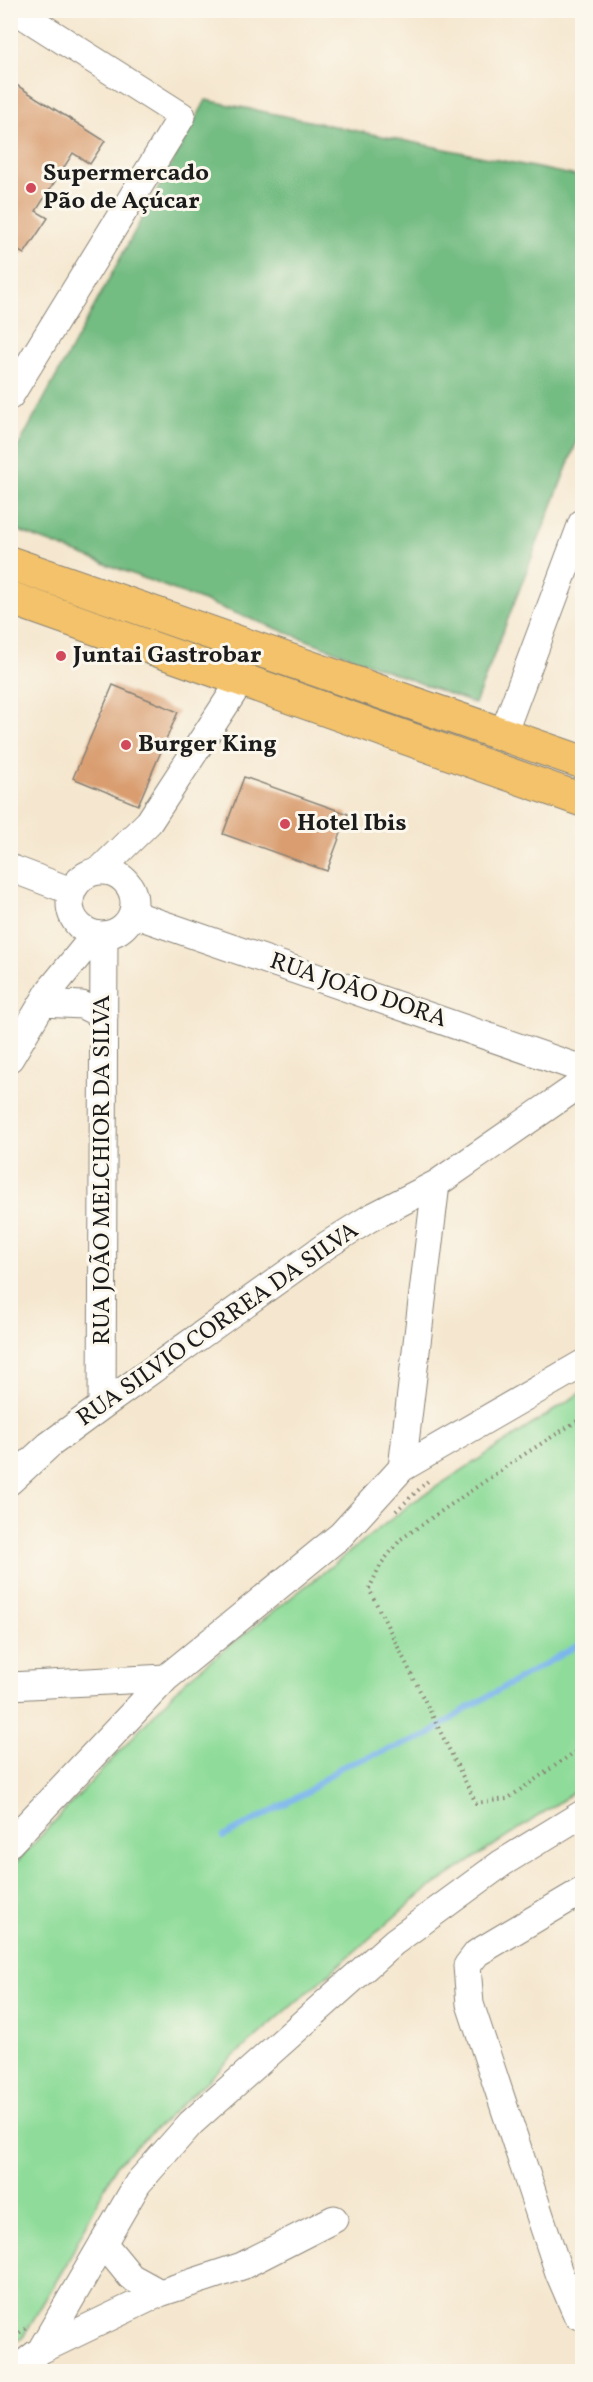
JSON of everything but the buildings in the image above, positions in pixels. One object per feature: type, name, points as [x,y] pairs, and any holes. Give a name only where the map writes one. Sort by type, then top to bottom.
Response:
[{"type":"main road","points":[[10,563],[582,762]]},
{"type":"main road","points":[[10,597],[582,800]]},
{"type":"street","points":[[10,396],[182,116],[15,10]]},
{"type":"street","points":[[503,734],[582,523]]},
{"type":"street","points":[[100,935],[79,926],[73,918],[69,900],[71,891],[82,877],[100,870],[149,822],[242,679]]},
{"type":"street","points":[[10,1058],[47,996],[100,935],[122,929],[133,914],[134,905],[130,887],[149,822]]},
{"type":"street","points":[[10,868],[71,891]]},
{"type":"street","points":[[100,870],[118,874],[130,887]]},
{"type":"street","name":"RUA JOÃO DORA","points":[[133,914],[582,1069]]},
{"type":"street","points":[[47,996],[73,918]]},
{"type":"street","name":"RUA JOÃO MELCHIOR DA SILVA","points":[[100,935],[104,1016],[102,1406]]},
{"type":"street","points":[[47,996],[82,1005],[104,1016]]},
{"type":"street","name":"RUA SILVIO CORREA DA SILVA","points":[[10,1481],[49,1445],[327,1245],[370,1218],[436,1184],[582,1083]]},
{"type":"street","points":[[402,1468],[436,1184]]},
{"type":"street","points":[[10,1843],[166,1678],[341,1535],[402,1468],[582,1364]]},
{"type":"street","points":[[10,1686],[166,1678]]},
{"type":"street","points":[[41,2349],[138,2183],[200,2115],[394,1942],[502,1863],[582,1814]]},
{"type":"street","points":[[582,1891],[477,1953],[467,1966],[470,2004],[559,2274],[577,2315],[582,2316]]},
{"type":"street","points":[[12,2372],[41,2349],[160,2293],[242,2265],[334,2219]]},
{"type":"street","points":[[103,2243],[131,2277],[160,2293]]},
{"type":"path","points":[[582,1418],[520,1457],[401,1539],[381,1564],[369,1589],[432,1710],[476,1803],[507,1799],[582,1747]]},
{"type":"green space","points":[[206,100],[582,177],[582,428],[475,704],[11,528],[11,460]]},
{"type":"green space","points":[[582,1392],[582,1787],[422,1893],[235,2055],[116,2165],[67,2263],[23,2337],[11,2347],[11,1868],[186,1680],[413,1502]]},
{"type":"waterway","points":[[223,1837],[307,1792],[341,1767],[427,1736],[466,1709],[582,1643]]},
{"type":"place","name":"Supermercado Pão de Açúcar","points":[[31,188]]},
{"type":"place","name":"Juntai Gastrobar","points":[[61,656]]},
{"type":"place","name":"Burger King","points":[[126,745]]},
{"type":"place","name":"Hotel Ibis","points":[[285,824]]}]
